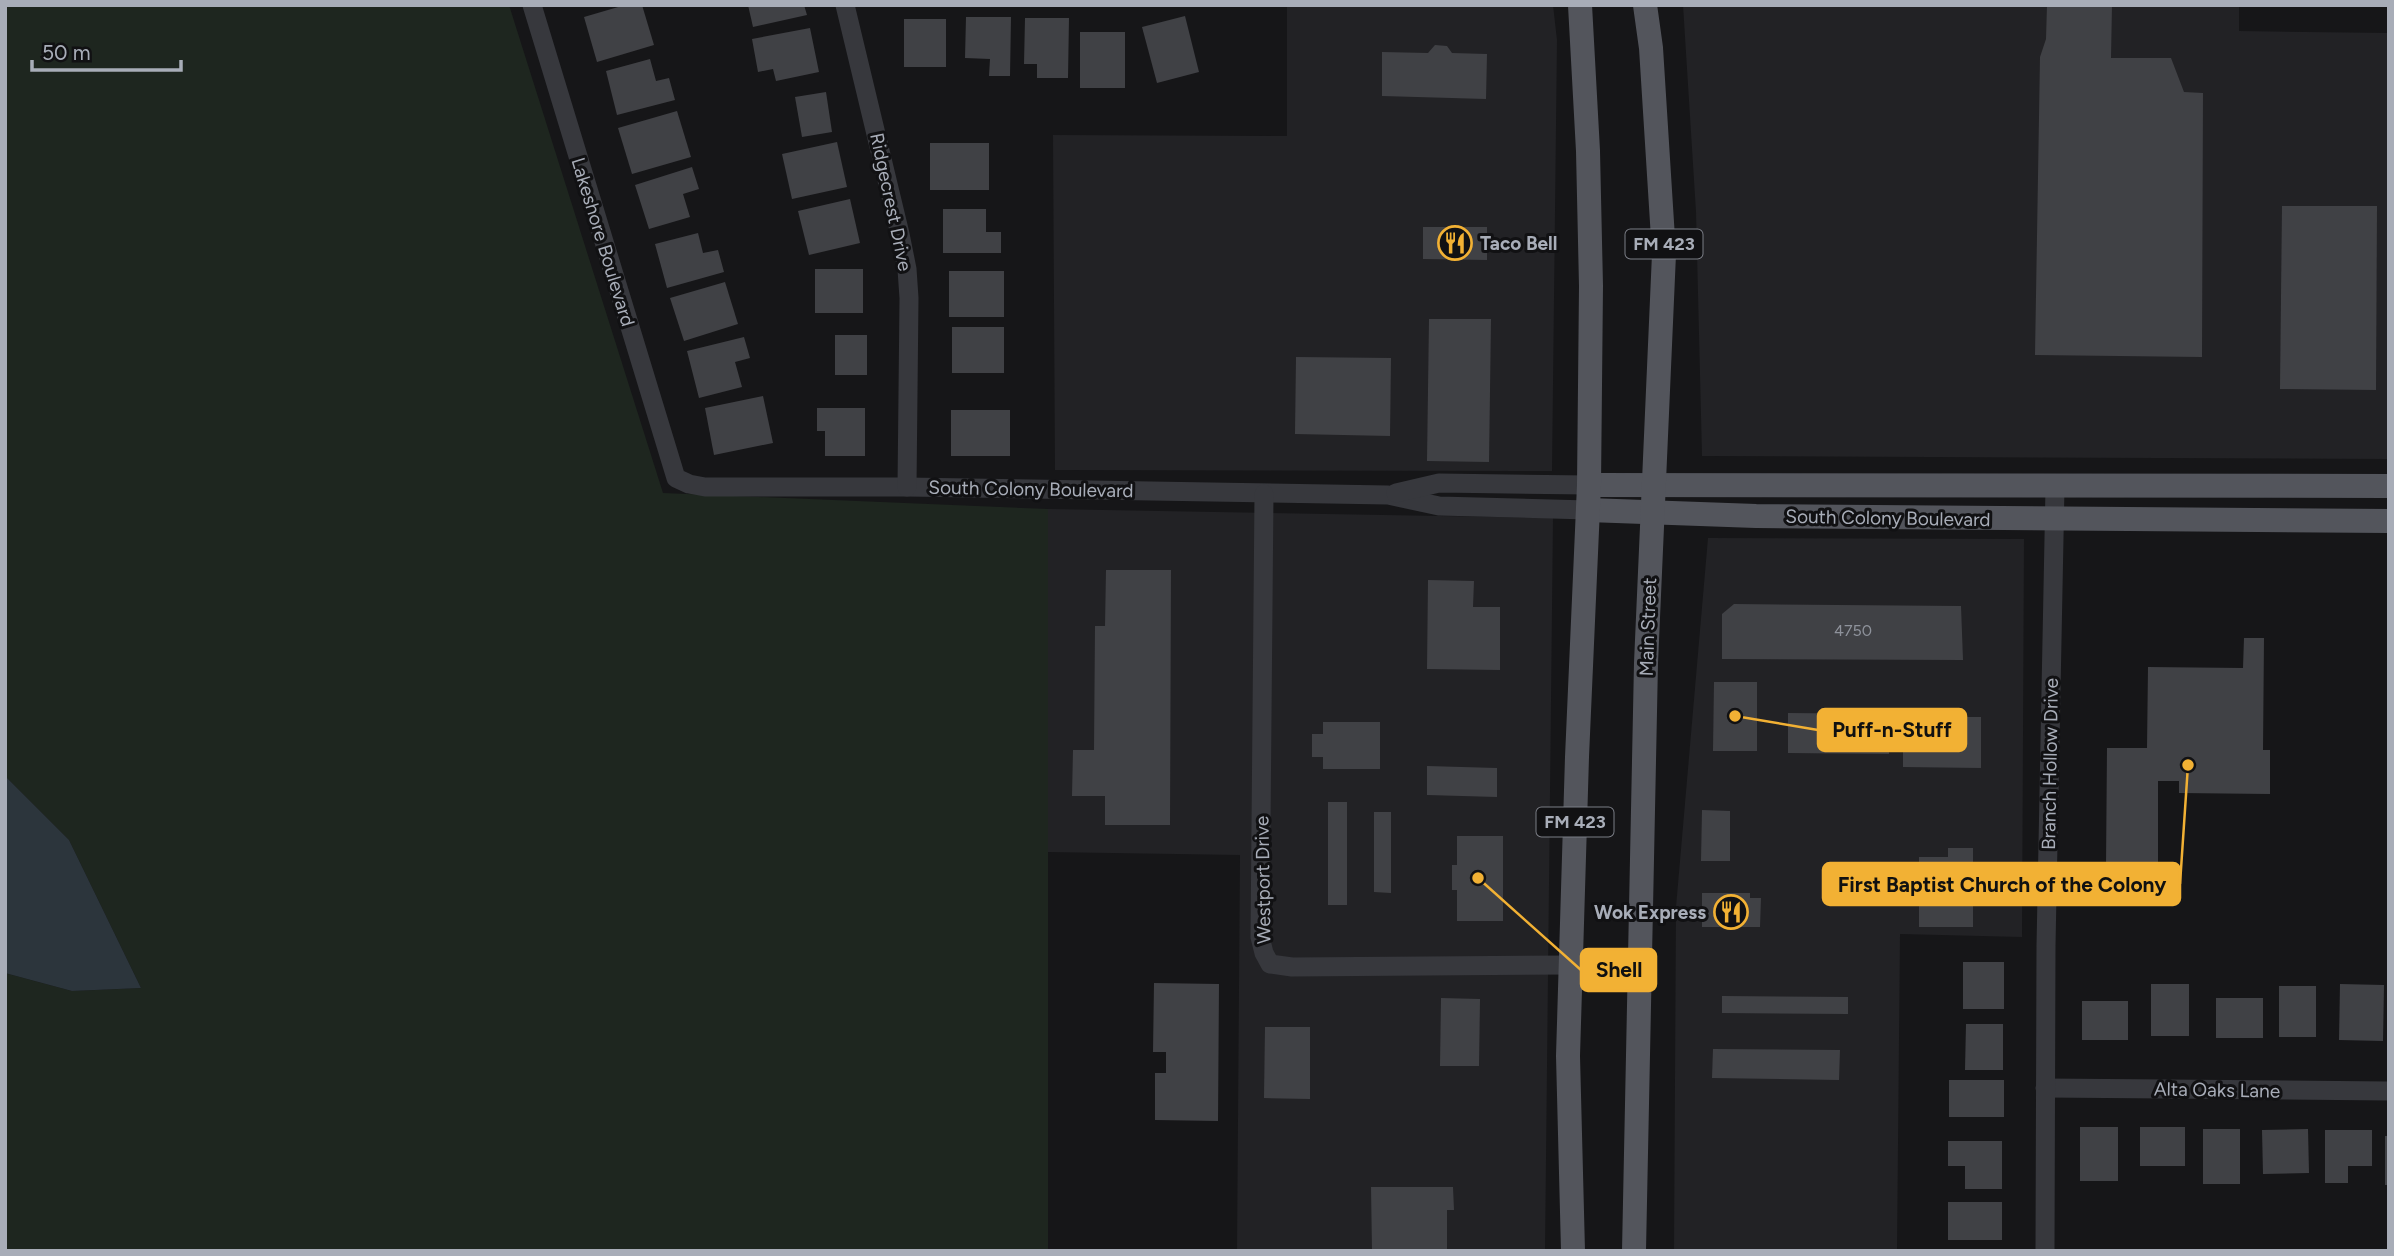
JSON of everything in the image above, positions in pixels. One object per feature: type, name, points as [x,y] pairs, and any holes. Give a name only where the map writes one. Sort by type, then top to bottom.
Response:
[{"type":"main road","name":"FM 423","points":[[1573,1251],[1568,1056],[1589,485],[1591,286],[1588,151],[1580,5]]},
{"type":"main road","name":"Main Street","points":[[1634,1251],[1646,663],[1664,254],[1651,48],[1645,5]]},
{"type":"main road","name":"South Colony Boulevard","points":[[1589,485],[2389,486]]},
{"type":"main road","name":"South Colony Boulevard","points":[[1588,510],[1756,516],[2389,521]]},
{"type":"street","name":"Lakeshore Boulevard","points":[[532,5],[676,478]]},
{"type":"street","name":"Ridgecrest Drive","points":[[845,5],[907,269],[907,487]]},
{"type":"street","name":"South Colony Boulevard","points":[[676,478],[705,487],[907,487],[1388,495],[1438,506],[1588,510]]},
{"type":"street","name":"South Colony Boulevard","points":[[1388,495],[1439,483],[1589,485]]},
{"type":"street","name":"Branch Hollow Drive","points":[[2045,1251],[2046,933],[2055,487]]},
{"type":"street","name":"Westport Drive","points":[[1264,494],[1261,937],[1264,953],[1270,964],[1292,967],[1570,965]]},
{"type":"street","name":"Alta Oaks Lane","points":[[2045,1088],[2389,1091]]},
{"type":"shaded area","points":[[5,5],[509,5],[663,493],[1048,509],[1048,1251],[5,1251],[5,973],[72,991],[141,988],[69,840],[5,776]]},
{"type":"shaded area","points":[[1287,5],[1553,5],[1557,40],[1552,471],[1055,470],[1053,135],[1287,136]]},
{"type":"shaded area","points":[[1683,5],[2239,5],[2239,31],[2389,33],[2389,459],[1702,456],[1696,212]]},
{"type":"shaded area","points":[[1048,509],[1553,518],[1545,1251],[1237,1251],[1240,855],[1047,852]]},
{"type":"shaded area","points":[[1708,538],[2024,539],[2022,937],[1900,934],[1897,1251],[1674,1251],[1676,907]]},
{"type":"shaded area","points":[[5,776],[69,840],[141,988],[72,991],[5,973]]},
{"type":"building","points":[[625,5],[642,5],[654,45],[597,62],[584,17]]},
{"type":"building","points":[[748,5],[804,5],[807,15],[753,27]]},
{"type":"building","points":[[2047,5],[2112,5],[2111,58],[2171,58],[2184,92],[2203,93],[2202,357],[2035,355],[2040,57],[2046,39]]},
{"type":"building","points":[[1185,16],[1199,72],[1157,83],[1142,27]]},
{"type":"building","points":[[966,17],[1011,17],[1010,76],[989,76],[990,59],[965,58]]},
{"type":"building","points":[[1025,18],[1069,18],[1068,78],[1037,78],[1037,64],[1024,64]]},
{"type":"building","points":[[904,19],[946,19],[946,67],[904,67]]},
{"type":"building","points":[[810,28],[819,72],[776,81],[773,69],[758,72],[752,39]]},
{"type":"building","points":[[1080,32],[1125,32],[1125,88],[1080,88]]},
{"type":"building","points":[[1435,45],[1447,46],[1452,53],[1487,54],[1486,99],[1382,96],[1382,52],[1428,53]]},
{"type":"building","points":[[650,59],[656,81],[669,78],[675,100],[617,115],[606,71]]},
{"type":"building","points":[[826,92],[832,132],[802,137],[795,97]]},
{"type":"building","points":[[677,111],[691,157],[632,174],[618,128]]},
{"type":"building","points":[[837,142],[847,187],[792,199],[782,154]]},
{"type":"building","points":[[930,143],[989,143],[989,190],[930,190]]},
{"type":"building","points":[[692,167],[699,189],[683,194],[690,217],[649,229],[635,185]]},
{"type":"building","points":[[850,199],[860,243],[809,255],[798,211]]},
{"type":"building","points":[[2282,206],[2377,206],[2376,390],[2280,389]]},
{"type":"building","points":[[943,209],[986,209],[986,232],[1001,232],[1001,253],[943,253]]},
{"type":"building","name":"Taco Bell","points":[[1423,227],[1487,227],[1487,260],[1423,259]]},
{"type":"building","points":[[698,233],[703,253],[718,250],[724,272],[667,288],[655,244]]},
{"type":"building","points":[[815,269],[863,269],[863,313],[815,313]]},
{"type":"building","points":[[949,271],[1004,271],[1004,317],[949,317]]},
{"type":"building","points":[[725,282],[738,324],[684,341],[670,298]]},
{"type":"building","points":[[1429,319],[1491,319],[1489,462],[1427,461]]},
{"type":"building","points":[[952,327],[1004,327],[1004,373],[952,373]]},
{"type":"building","points":[[835,335],[867,335],[867,375],[835,375]]},
{"type":"building","points":[[744,337],[750,358],[735,362],[742,387],[699,398],[687,351]]},
{"type":"building","points":[[1296,357],[1391,358],[1390,436],[1295,434]]},
{"type":"building","points":[[763,396],[773,443],[714,455],[705,408]]},
{"type":"building","points":[[817,408],[865,408],[865,456],[825,456],[825,431],[817,431]]},
{"type":"building","points":[[951,410],[1010,410],[1010,456],[951,456]]},
{"type":"building","points":[[1106,570],[1171,570],[1170,825],[1105,825],[1105,796],[1072,796],[1073,750],[1094,750],[1095,626],[1105,626]]},
{"type":"building","points":[[1428,580],[1474,581],[1473,607],[1500,607],[1500,670],[1427,669]]},
{"type":"building","points":[[1734,604],[1961,606],[1963,660],[1722,659],[1722,614]]},
{"type":"building","points":[[2244,638],[2264,638],[2263,750],[2270,750],[2270,794],[2179,793],[2179,781],[2158,781],[2158,867],[2106,867],[2107,748],[2147,748],[2148,667],[2243,668]]},
{"type":"building","points":[[1714,682],[1757,682],[1757,751],[1713,751]]},
{"type":"building","points":[[1788,713],[1889,714],[1889,754],[1788,753]]},
{"type":"building","points":[[1903,717],[1981,717],[1981,768],[1903,767]]},
{"type":"building","points":[[1323,722],[1380,722],[1380,769],[1323,769],[1323,757],[1312,757],[1312,734],[1323,734]]},
{"type":"building","points":[[1427,766],[1497,768],[1497,797],[1427,795]]},
{"type":"building","points":[[1328,802],[1347,802],[1347,905],[1328,905]]},
{"type":"building","points":[[1702,810],[1730,811],[1730,861],[1701,861]]},
{"type":"building","points":[[1374,812],[1391,812],[1391,893],[1374,892]]},
{"type":"building","points":[[1457,836],[1503,836],[1503,921],[1457,921],[1457,890],[1452,890],[1452,865],[1457,865]]},
{"type":"building","points":[[1948,848],[1973,848],[1973,927],[1919,927],[1919,857],[1948,857]]},
{"type":"building","name":"Wok Express","points":[[1702,893],[1750,893],[1750,898],[1761,898],[1760,927],[1702,927]]},
{"type":"building","points":[[1963,962],[2004,962],[2004,1009],[1963,1009]]},
{"type":"building","points":[[1154,983],[1219,984],[1218,1121],[1155,1120],[1155,1073],[1166,1073],[1166,1052],[1153,1052]]},
{"type":"building","points":[[2151,984],[2189,984],[2189,1036],[2151,1036]]},
{"type":"building","points":[[2340,984],[2384,985],[2383,1041],[2339,1040]]},
{"type":"building","points":[[2279,986],[2316,986],[2316,1037],[2279,1037]]},
{"type":"building","points":[[1722,996],[1848,997],[1848,1014],[1722,1013]]},
{"type":"building","points":[[1441,998],[1480,999],[1479,1066],[1440,1066]]},
{"type":"building","points":[[2216,998],[2263,998],[2263,1038],[2216,1038]]},
{"type":"building","points":[[2082,1001],[2128,1001],[2128,1040],[2082,1040]]},
{"type":"building","points":[[1966,1024],[2003,1024],[2003,1070],[1965,1070]]},
{"type":"building","points":[[1265,1027],[1310,1027],[1310,1099],[1264,1098]]},
{"type":"building","points":[[1713,1049],[1840,1050],[1839,1080],[1712,1078]]},
{"type":"building","points":[[1949,1080],[2004,1080],[2004,1117],[1949,1117]]},
{"type":"building","points":[[2080,1127],[2118,1127],[2118,1181],[2080,1181]]},
{"type":"building","points":[[2140,1127],[2185,1127],[2185,1166],[2140,1166]]},
{"type":"building","points":[[2203,1129],[2240,1129],[2240,1184],[2203,1184]]},
{"type":"building","points":[[2308,1129],[2309,1173],[2263,1174],[2262,1130]]},
{"type":"building","points":[[2325,1130],[2372,1130],[2372,1166],[2348,1166],[2348,1183],[2325,1183]]},
{"type":"building","points":[[2385,1136],[2389,1136],[2389,1185],[2385,1185]]},
{"type":"building","points":[[1948,1141],[2002,1141],[2002,1189],[1965,1189],[1965,1166],[1948,1166]]},
{"type":"building","points":[[1371,1187],[1453,1187],[1454,1210],[1447,1210],[1447,1251],[1372,1251]]},
{"type":"building","points":[[1948,1202],[2002,1202],[2002,1240],[1948,1240]]},
{"type":"place","name":"Taco Bell","points":[[1455,243]]},
{"type":"place","name":"Puff-n-Stuff","points":[[1735,716]]},
{"type":"place","name":"First Baptist Church of the Colony","points":[[2188,765]]},
{"type":"place","name":"Shell","points":[[1478,878]]},
{"type":"place","name":"Wok Express","points":[[1731,912]]}]
